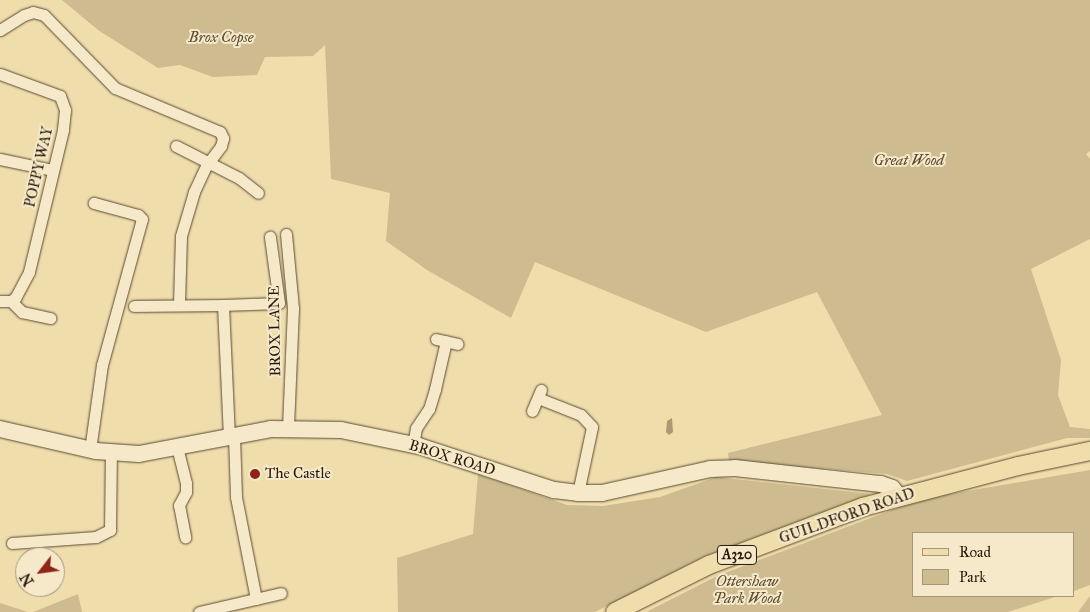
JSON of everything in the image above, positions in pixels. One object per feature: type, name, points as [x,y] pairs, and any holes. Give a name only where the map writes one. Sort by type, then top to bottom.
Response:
[{"type":"main road","name":"GUILDFORD ROAD","points":[[615,612],[708,565],[899,496],[1090,451]]},
{"type":"street","points":[[0,30],[24,15],[33,12],[44,15],[115,88],[220,132],[224,138],[194,192],[181,236],[179,304]]},
{"type":"street","name":"POPPY WAY","points":[[0,74],[47,90],[60,96],[64,103],[63,130],[29,272],[5,301],[22,312],[50,318]]},
{"type":"street","points":[[176,146],[239,178],[258,193]]},
{"type":"street","points":[[0,158],[52,170]]},
{"type":"street","points":[[90,450],[102,365],[142,219],[138,215],[94,203]]},
{"type":"street","name":"BROX LANE","points":[[286,234],[293,308],[288,428]]},
{"type":"street","points":[[134,306],[279,303],[270,237]]},
{"type":"street","points":[[223,305],[236,497],[256,599]]},
{"type":"street","points":[[413,445],[416,428],[429,409],[435,389],[441,340],[457,344]]},
{"type":"street","points":[[532,410],[540,394],[580,415],[592,427],[578,493]]},
{"type":"street","name":"BROX ROAD","points":[[0,429],[90,450],[139,454],[288,428],[341,430],[413,445],[554,490],[578,493],[609,492],[710,469],[735,468],[881,484],[892,488],[899,496]]},
{"type":"street","points":[[177,448],[186,483],[186,492],[179,505],[185,537]]},
{"type":"street","points":[[12,543],[96,537],[107,532],[111,525],[111,453]]},
{"type":"street","points":[[199,612],[242,607],[256,599],[281,592]]},
{"type":"green space","name":"Great Wood","points":[[62,0],[1090,0],[1090,151],[1086,154],[1090,159],[1090,239],[1031,269],[1061,360],[1058,395],[1070,427],[1090,429],[1090,438],[1067,438],[907,481],[887,474],[729,461],[728,453],[882,415],[817,292],[706,332],[535,262],[511,318],[427,270],[386,241],[390,193],[331,179],[325,45],[313,56],[265,57],[257,75],[213,77],[180,65],[158,68],[98,30]]},
{"type":"green space","name":"Ottershaw Park Wood","points":[[1090,470],[1090,585],[1075,591],[1075,532],[912,532],[912,597],[1055,597],[1008,612],[646,612],[717,576],[921,499]]},
{"type":"green space","points":[[478,474],[567,505],[603,506],[660,497],[716,477],[871,494],[705,556],[595,612],[398,612],[397,558],[473,534]]},
{"type":"green space","points":[[78,594],[82,612],[33,612]]},
{"type":"green space","points":[[1090,596],[1090,612],[1078,612]]},
{"type":"green space","points":[[0,603],[28,612],[0,612]]},
{"type":"shaded area","points":[[672,418],[673,432],[669,435],[666,432],[667,421]]},
{"type":"place","name":"The Castle","points":[[255,474]]},
{"type":"park label","name":"Brox Copse","points":[[221,38]]}]
